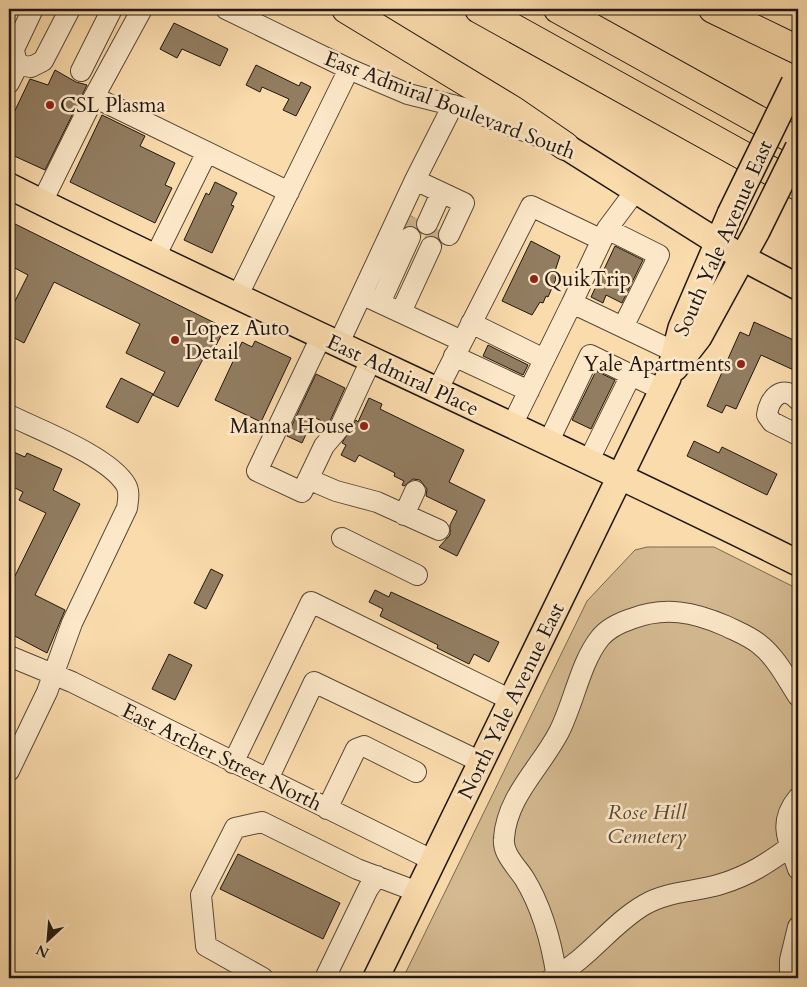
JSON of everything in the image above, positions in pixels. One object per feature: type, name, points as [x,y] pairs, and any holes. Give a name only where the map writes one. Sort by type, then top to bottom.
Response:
[{"type":"highway","points":[[346,9],[514,111],[565,146]]},
{"type":"highway","points":[[479,9],[798,186]]},
{"type":"highway","points":[[558,9],[798,142]]},
{"type":"highway","points":[[712,9],[798,50]]},
{"type":"main road","name":"South Yale Avenue East","points":[[646,424],[665,384],[681,328],[730,214],[796,79]]},
{"type":"main road","name":"East Admiral Boulevard South","points":[[565,146],[743,258],[798,287]]},
{"type":"main road","name":"South Yale Avenue East","points":[[665,384],[699,337],[743,258],[798,148]]},
{"type":"main road","name":"East Admiral Place","points":[[9,186],[329,341],[621,476],[798,563]]},
{"type":"main road","name":"North Yale Avenue East","points":[[376,978],[646,424]]},
{"type":"street","points":[[9,83],[18,64],[14,52],[15,47],[33,9]]},
{"type":"street","points":[[18,64],[31,67],[43,61],[70,9]]},
{"type":"street","points":[[81,71],[112,9]]},
{"type":"street","points":[[42,202],[94,97],[142,9]]},
{"type":"street","name":"East Admiral Boulevard South","points":[[226,9],[349,69],[408,94],[454,105],[565,146]]},
{"type":"street","points":[[237,297],[349,69]]},
{"type":"street","points":[[94,97],[289,192]]},
{"type":"street","points":[[389,307],[429,236],[436,190],[454,105]]},
{"type":"street","points":[[156,257],[207,152]]},
{"type":"street","points":[[371,360],[340,427],[324,446],[302,492],[257,471],[329,341],[389,307],[429,236],[464,204],[436,190]]},
{"type":"street","points":[[389,307],[436,190]]},
{"type":"street","points":[[512,425],[605,235],[636,190]]},
{"type":"street","points":[[437,391],[531,206],[659,255],[623,327]]},
{"type":"street","points":[[572,302],[675,352]]},
{"type":"street","points":[[389,307],[529,391]]},
{"type":"street","points":[[471,323],[544,360]]},
{"type":"street","points":[[548,443],[590,356],[631,375],[665,384]]},
{"type":"street","points":[[588,462],[631,375]]},
{"type":"street","points":[[796,428],[772,422],[767,415],[768,405],[772,398],[782,393],[794,396],[798,400]]},
{"type":"street","points":[[9,416],[92,456],[107,466],[126,485],[129,496],[128,508],[72,623],[47,692],[9,771]]},
{"type":"street","points":[[308,479],[336,491],[377,502],[438,530]]},
{"type":"street","points":[[404,514],[415,491]]},
{"type":"street","points":[[342,538],[417,575]]},
{"type":"street","points":[[233,762],[311,602],[512,700]]},
{"type":"street","points":[[555,977],[554,954],[540,916],[524,879],[506,851],[503,840],[512,806],[524,783],[559,733],[592,649],[600,637],[610,628],[642,615],[663,611],[703,616],[748,636],[761,645],[798,696]]},
{"type":"street","name":"East Archer Street North","points":[[9,656],[53,674],[434,861]]},
{"type":"street","points":[[268,779],[314,682],[481,762]]},
{"type":"street","points":[[327,809],[356,749],[364,746],[416,772]]},
{"type":"street","points":[[798,798],[786,823],[790,846],[798,868]]},
{"type":"street","points":[[263,978],[206,946],[201,895],[235,828],[262,822],[357,869],[418,892]]},
{"type":"street","points":[[555,977],[591,952],[644,905],[661,897],[721,885],[744,877],[761,869],[790,846]]},
{"type":"street","points":[[325,978],[368,889],[377,876]]},
{"type":"street","points":[[790,978],[790,960],[798,927]]},
{"type":"green space","name":"Rose Hill Cemetery","points":[[647,547],[714,547],[798,589],[798,978],[403,978],[587,601],[635,550]]},
{"type":"building","points":[[174,23],[228,49],[220,66],[182,49],[177,58],[160,49]]},
{"type":"building","points":[[256,65],[299,86],[301,82],[311,87],[296,116],[283,110],[289,99],[262,87],[260,92],[246,85]]},
{"type":"building","name":"CSL Plasma","points":[[55,70],[76,82],[87,85],[45,170],[12,155],[14,151],[9,149],[9,123],[30,79],[48,85]]},
{"type":"building","points":[[102,115],[145,136],[140,146],[175,163],[165,185],[172,188],[155,223],[70,182]]},
{"type":"building","points":[[215,182],[237,193],[231,205],[234,206],[212,253],[184,240],[206,193],[209,195]]},
{"type":"building","points":[[411,216],[416,219],[416,227],[407,226]]},
{"type":"building","points":[[9,221],[225,328],[208,361],[203,359],[178,407],[153,395],[165,372],[126,353],[140,324],[54,282],[24,343],[9,335],[9,313],[28,275],[9,265]]},
{"type":"building","name":"QuikTrip","points":[[531,241],[560,256],[555,271],[558,272],[556,279],[548,297],[546,296],[543,303],[540,302],[532,315],[502,301]]},
{"type":"building","name":"QuikTrip","points":[[615,246],[643,260],[622,303],[606,295],[603,303],[591,297]]},
{"type":"building","name":"Yale Apartments","points":[[754,322],[798,342],[798,372],[761,355],[736,409],[726,405],[722,413],[707,406],[740,332],[749,336]]},
{"type":"building","points":[[255,341],[291,358],[261,422],[215,400],[242,342],[252,347]]},
{"type":"building","points":[[488,345],[528,365],[523,375],[483,356]]},
{"type":"building","points":[[596,371],[615,380],[591,429],[572,420]]},
{"type":"building","points":[[316,374],[345,388],[330,421],[327,424],[314,417],[302,443],[287,436]]},
{"type":"building","points":[[121,378],[153,394],[138,423],[106,407]]},
{"type":"building","points":[[369,398],[382,404],[380,409],[464,450],[449,482],[485,500],[457,556],[439,547],[450,535],[450,525],[457,511],[426,496],[427,489],[420,480],[413,479],[404,486],[402,485],[404,481],[394,476],[395,473],[359,455],[355,462],[341,455],[346,445],[342,443],[356,420],[358,422]]},
{"type":"building","points":[[694,441],[719,453],[722,447],[777,474],[767,495],[687,456]]},
{"type":"building","points":[[9,450],[25,457],[27,453],[62,469],[53,490],[80,504],[35,595],[65,610],[47,653],[9,633],[9,588],[46,513],[19,500],[23,492],[9,485]]},
{"type":"building","points":[[211,569],[223,575],[206,609],[194,603]]},
{"type":"building","points":[[375,590],[389,597],[391,592],[499,642],[489,662],[474,654],[469,664],[437,648],[438,645],[380,616],[383,609],[369,602]]},
{"type":"building","points":[[169,654],[192,665],[175,700],[152,689]]},
{"type":"building","points":[[238,854],[340,903],[323,939],[220,889]]},
{"type":"tunnel","points":[[410,237],[418,219]]},
{"type":"tunnel","points":[[431,247],[439,230]]},
{"type":"place","name":"CSL Plasma","points":[[50,105]]},
{"type":"place","name":"QuikTrip","points":[[534,279]]},
{"type":"place","name":"Lopez Auto Detail","points":[[175,340]]},
{"type":"place","name":"Yale Apartments","points":[[741,364]]},
{"type":"place","name":"Manna House","points":[[364,426]]}]
